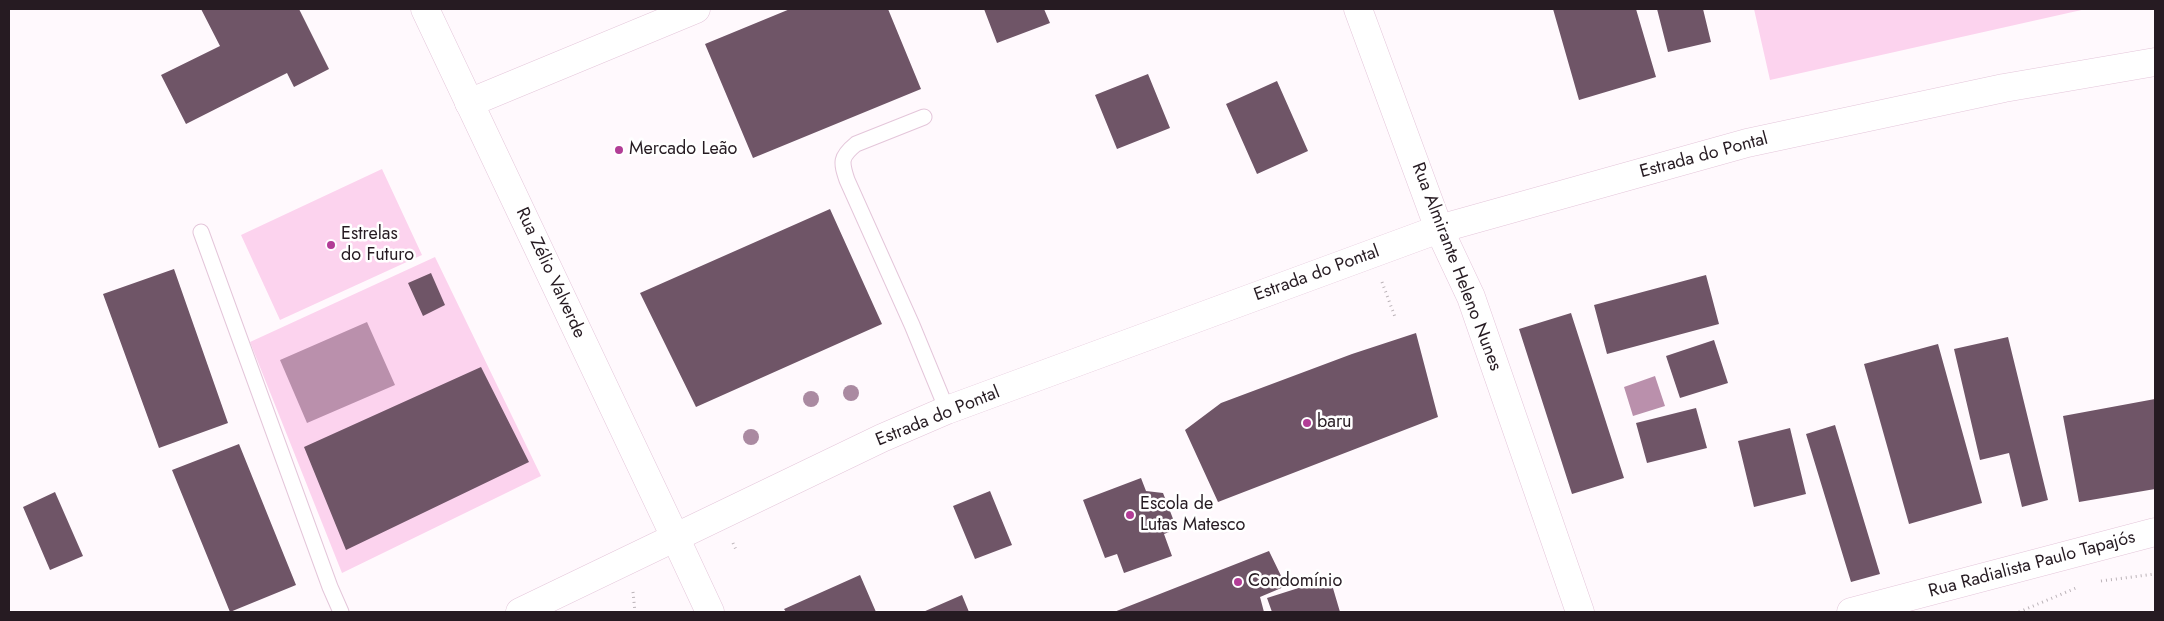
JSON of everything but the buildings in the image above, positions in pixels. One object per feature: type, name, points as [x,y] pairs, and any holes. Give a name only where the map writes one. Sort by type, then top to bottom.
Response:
[{"type":"street","name":"Rua Zélio Valverde","points":[[425,9],[710,612]]},
{"type":"street","points":[[469,103],[696,9]]},
{"type":"street","name":"Rua Almirante Heleno Nunes","points":[[1358,9],[1439,229],[1471,297],[1580,612]]},
{"type":"street","name":"Estrada do Pontal","points":[[520,612],[882,438],[947,410],[1439,229],[1747,143],[2004,88],[2155,62]]},
{"type":"street","name":"Rua Radialista Paulo Tapajós","points":[[1851,612],[2155,532]]},
{"type":"lane","points":[[924,117],[856,144],[842,158],[847,180],[912,325],[947,410]]},
{"type":"lane","points":[[201,232],[330,588],[341,612]]},
{"type":"path","points":[[2095,583],[2155,574]]},
{"type":"path","points":[[2018,612],[2086,585]]},
{"type":"shaded area","points":[[1754,9],[2086,9],[1770,80]]},
{"type":"shaded area","name":"Estrelas do Futuro","points":[[382,169],[422,255],[280,320],[241,235]]},
{"type":"shaded area","points":[[435,257],[541,476],[342,573],[250,342]]},
{"type":"shaded area","points":[[367,322],[395,385],[307,423],[280,360]]},
{"type":"shaded area","points":[[1655,376],[1665,406],[1633,416],[1624,387]]},
{"type":"place","name":"Mercado Leão","points":[[619,150]]},
{"type":"place","name":"Estrelas do Futuro","points":[[331,245]]},
{"type":"place","name":"baru","points":[[1307,423]]},
{"type":"place","name":"Escola de Lutas Matesco","points":[[1130,515]]},
{"type":"place","name":"Condomínio","points":[[1238,582]]}]
